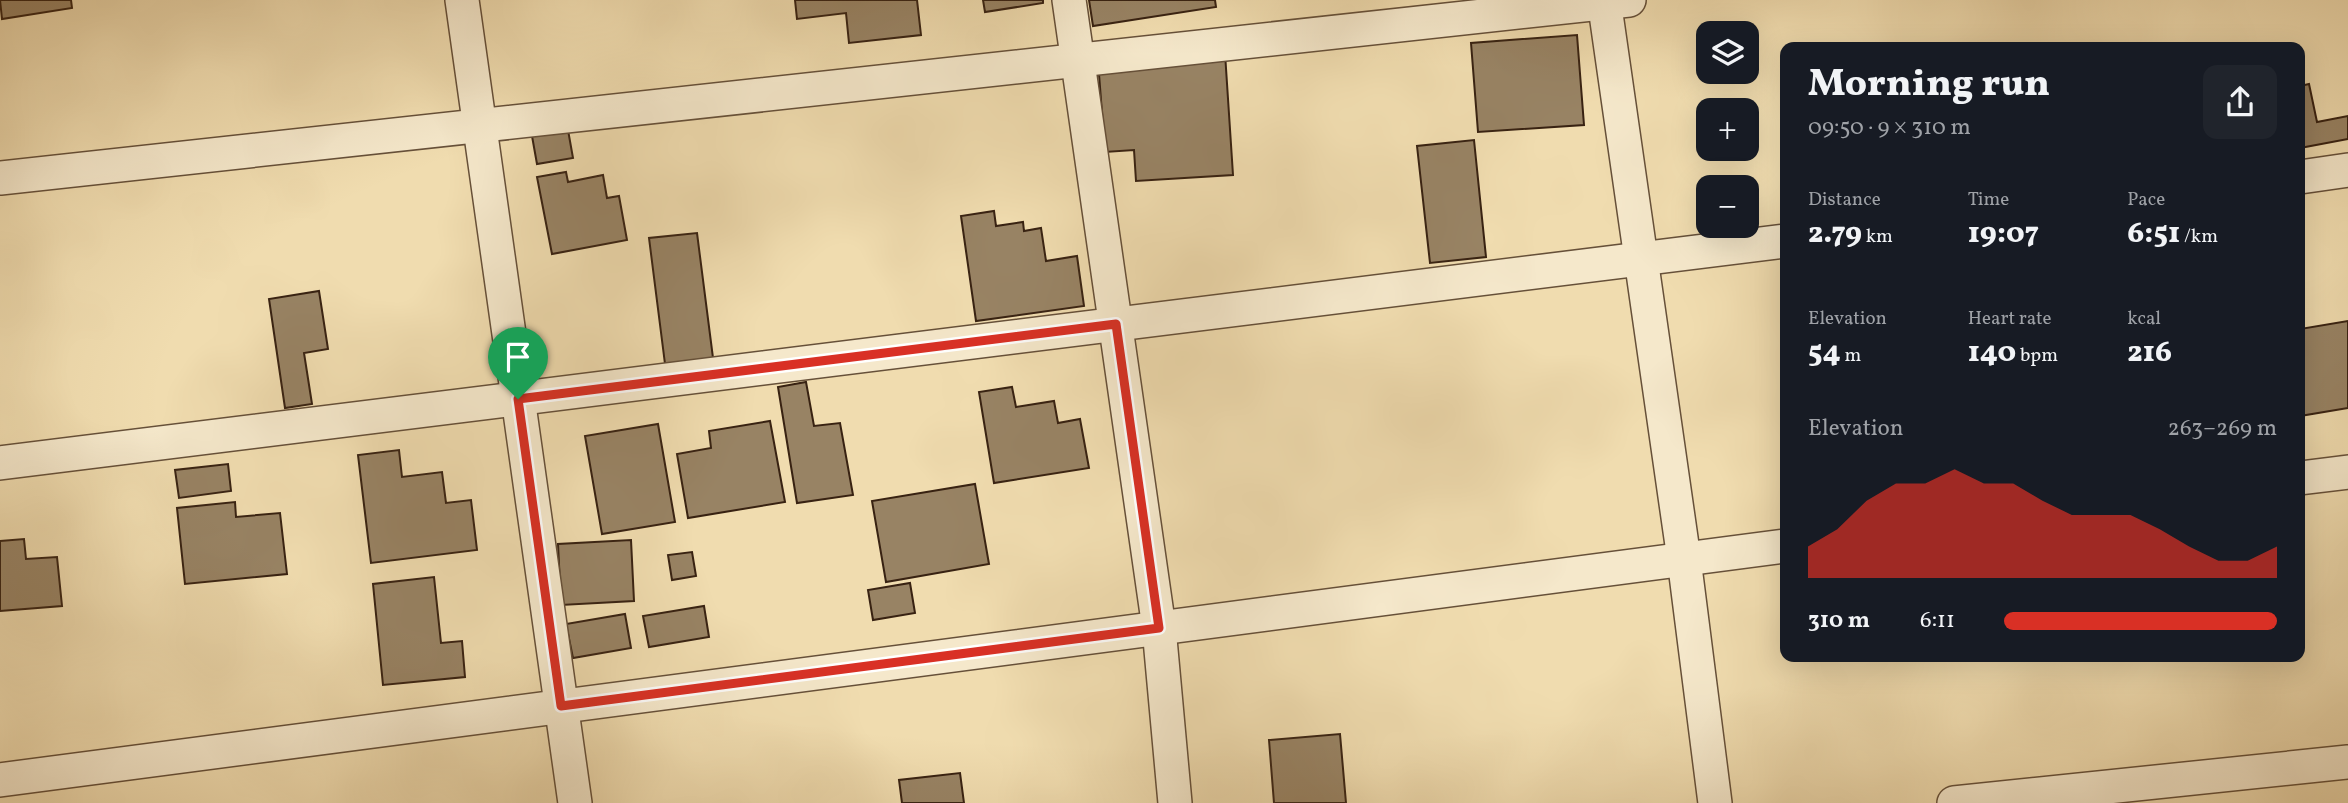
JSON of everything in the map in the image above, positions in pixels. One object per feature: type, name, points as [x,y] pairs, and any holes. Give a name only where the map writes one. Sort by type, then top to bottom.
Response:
[{"type":"street","points":[[462,0],[575,803]]},
{"type":"street","points":[[1069,0],[1159,628],[1175,803]]},
{"type":"street","points":[[0,178],[1613,1],[1641,259],[1684,559],[1715,803]]},
{"type":"street","points":[[2305,176],[2348,170]]},
{"type":"street","points":[[0,463],[1780,242]]},
{"type":"street","points":[[2305,477],[2348,472]]},
{"type":"street","points":[[0,780],[1780,547]]},
{"type":"street","points":[[1954,803],[2348,762]]},
{"type":"building","points":[[0,0],[71,0],[72,8],[2,19]]},
{"type":"building","points":[[795,0],[917,0],[921,35],[849,43],[846,13],[797,19]]},
{"type":"building","points":[[983,0],[1043,0],[1043,3],[985,12]]},
{"type":"building","points":[[1089,0],[1215,0],[1216,7],[1093,26]]},
{"type":"building","points":[[1577,35],[1584,125],[1478,132],[1471,43]]},
{"type":"building","points":[[1225,53],[1233,175],[1136,181],[1134,150],[1105,152],[1098,61]]},
{"type":"building","points":[[2309,84],[2317,122],[2348,116],[2348,139],[2305,147],[2305,85]]},
{"type":"building","points":[[568,130],[573,158],[537,164],[532,136]]},
{"type":"building","points":[[1474,140],[1486,257],[1430,263],[1417,146]]},
{"type":"building","points":[[566,172],[568,182],[603,175],[607,198],[619,196],[627,240],[552,254],[537,177]]},
{"type":"building","points":[[994,211],[996,226],[1023,222],[1024,231],[1041,228],[1046,261],[1077,256],[1084,306],[976,321],[961,216]]},
{"type":"building","points":[[697,233],[713,358],[665,364],[649,238]]},
{"type":"building","points":[[319,291],[328,349],[304,353],[312,404],[285,408],[269,299]]},
{"type":"building","points":[[2348,321],[2348,408],[2305,415],[2305,328]]},
{"type":"building","points":[[806,382],[814,426],[840,423],[853,495],[797,503],[778,387]]},
{"type":"building","points":[[1012,387],[1016,407],[1054,401],[1058,423],[1080,419],[1089,468],[994,483],[979,392]]},
{"type":"building","points":[[770,421],[785,502],[688,518],[677,454],[711,448],[709,431]]},
{"type":"building","points":[[658,424],[675,522],[602,534],[585,436]]},
{"type":"building","points":[[399,450],[402,477],[442,472],[446,503],[471,500],[477,550],[371,563],[358,455]]},
{"type":"building","points":[[228,464],[231,491],[179,498],[175,470]]},
{"type":"building","points":[[975,484],[989,564],[886,582],[872,501]]},
{"type":"building","points":[[235,502],[236,517],[280,513],[287,574],[185,584],[177,508]]},
{"type":"building","points":[[24,539],[26,559],[57,557],[62,606],[0,611],[0,541]]},
{"type":"building","points":[[631,540],[634,601],[561,605],[558,544]]},
{"type":"building","points":[[692,552],[696,576],[672,580],[668,555]]},
{"type":"building","points":[[434,577],[441,643],[462,641],[465,677],[383,685],[373,584]]},
{"type":"building","points":[[910,583],[915,613],[873,620],[868,590]]},
{"type":"building","points":[[704,606],[709,637],[649,647],[643,616]]},
{"type":"building","points":[[625,614],[631,648],[573,658],[566,624]]},
{"type":"building","points":[[1340,734],[1346,803],[1274,803],[1269,740]]},
{"type":"building","points":[[960,773],[964,803],[902,803],[899,780]]},
{"type":"route","points":[[1116,324],[1159,628],[561,706],[518,399],[1116,324]]}]
